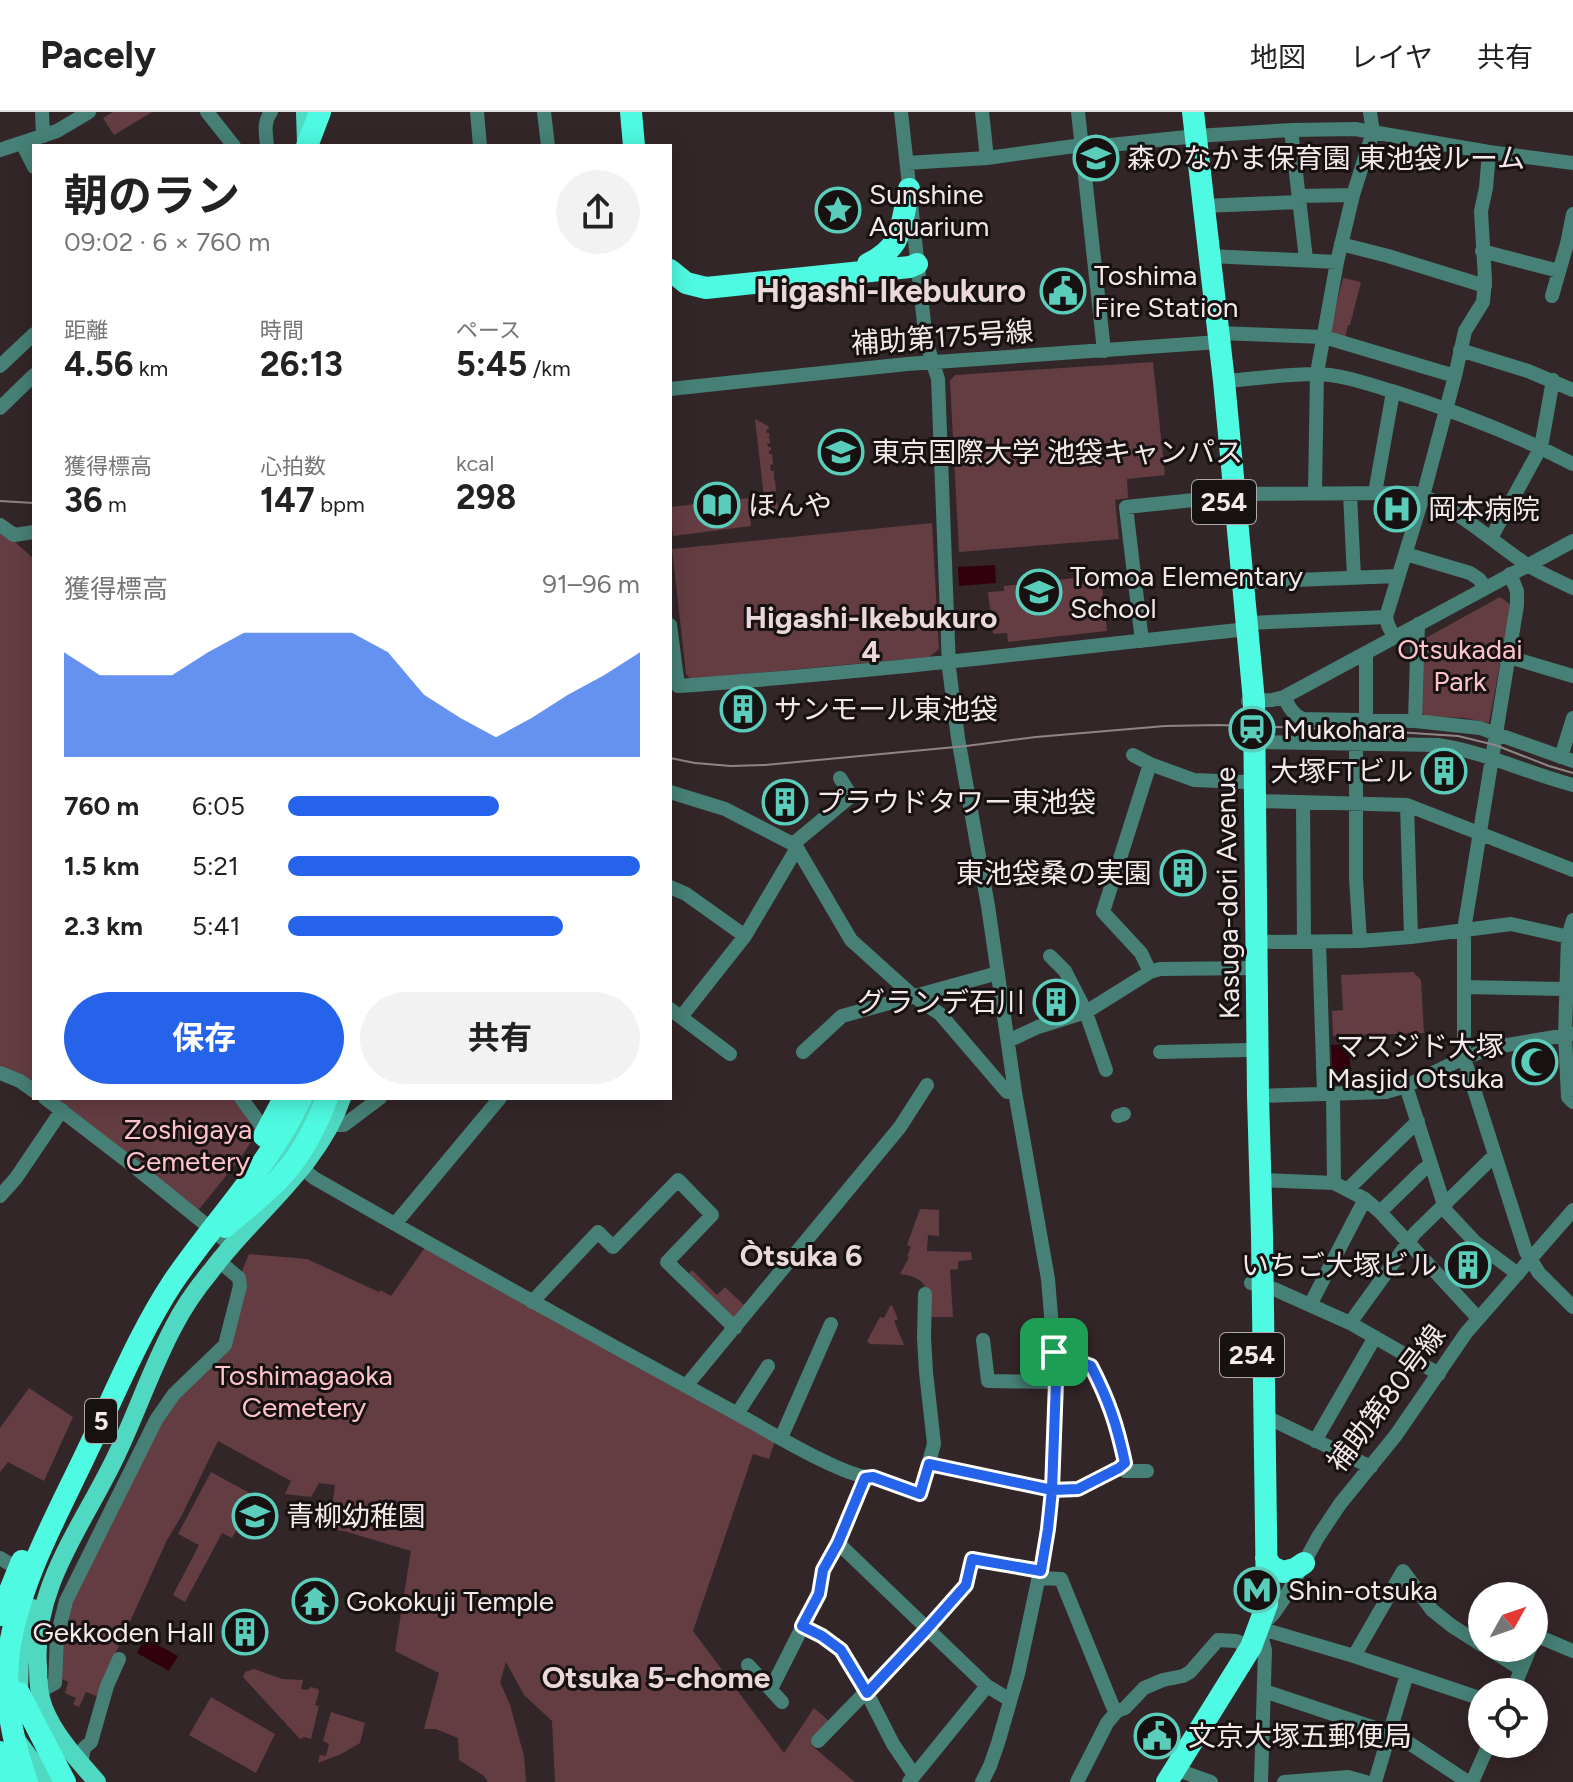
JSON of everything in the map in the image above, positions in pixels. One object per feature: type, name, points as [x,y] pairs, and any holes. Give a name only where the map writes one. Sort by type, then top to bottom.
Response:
[{"type":"highway","points":[[293,144],[304,112]]},
{"type":"highway","points":[[307,144],[320,112]]},
{"type":"highway","points":[[631,112],[634,144]]},
{"type":"highway","points":[[643,112],[647,144]]},
{"type":"highway","name":"Kasuga-dori Avenue","points":[[1182,112],[1190,136],[1209,256],[1229,496],[1255,742],[1243,913],[1252,969],[1261,1180],[1256,1284],[1255,1638]]},
{"type":"highway","name":"Kasuga-dori Avenue","points":[[1193,112],[1190,136],[1215,339],[1224,381],[1229,496],[1243,582],[1242,627]]},
{"type":"highway","points":[[868,264],[886,254],[898,239],[909,189]]},
{"type":"highway","points":[[672,265],[703,283],[868,264],[908,261],[917,264]]},
{"type":"highway","points":[[672,272],[686,283],[703,283],[900,269],[917,264]]},
{"type":"highway","name":"Kasuga-dori Avenue","points":[[1171,1775],[1255,1638],[1267,1604],[1264,1416],[1248,1050],[1252,969],[1258,942],[1249,701]]},
{"type":"highway","name":"5","points":[[3,1607],[35,1532],[145,1302],[192,1232],[253,1152],[283,1100]]},
{"type":"highway","name":"5","points":[[12,1781],[16,1749],[7,1695],[9,1648],[32,1572],[143,1334],[186,1263],[275,1145],[300,1100]]},
{"type":"highway","points":[[186,1263],[281,1178],[303,1148],[326,1100]]},
{"type":"highway","points":[[1266,1558],[1272,1567],[1283,1572],[1304,1563]]},
{"type":"highway","points":[[30,1692],[65,1782]]},
{"type":"highway","name":"5","points":[[1,1735],[12,1781]]},
{"type":"main road","points":[[304,112],[306,144]]},
{"type":"main road","points":[[320,112],[321,144]]},
{"type":"main road","points":[[1,1735],[30,1692],[20,1651],[38,1600],[115,1459],[175,1324],[219,1261],[218,1235],[267,1133],[285,1117],[292,1100]]},
{"type":"main road","points":[[0,1640],[3,1607],[25,1566],[73,1493],[166,1309],[218,1235],[286,1153],[315,1100]]},
{"type":"main road","points":[[218,1235],[302,1168],[331,1125],[341,1100]]},
{"type":"main road","points":[[1,1735],[44,1727],[97,1782]]},
{"type":"main road","points":[[1,1735],[48,1782]]},
{"type":"street","points":[[42,112],[43,136]]},
{"type":"street","points":[[0,150],[57,131],[89,112]]},
{"type":"street","points":[[207,112],[232,144]]},
{"type":"street","points":[[267,144],[265,125],[271,112]]},
{"type":"street","points":[[477,112],[480,144]]},
{"type":"street","points":[[544,112],[548,144]]},
{"type":"street","points":[[624,112],[628,144]]},
{"type":"street","points":[[901,112],[926,341],[938,379],[948,662],[1015,1092],[1048,1279],[1056,1382],[1052,1490],[1040,1575],[998,1743],[982,1782]]},
{"type":"street","points":[[982,112],[987,158]]},
{"type":"street","points":[[1078,112],[1104,351]]},
{"type":"street","points":[[1315,493],[1317,373],[1341,244],[1373,132],[1370,112]]},
{"type":"street","points":[[907,163],[987,158],[1190,136],[1355,129],[1573,163]]},
{"type":"street","points":[[1291,130],[1306,259]]},
{"type":"street","points":[[22,143],[32,163]]},
{"type":"street","points":[[1394,637],[1386,617],[1423,496],[1465,331],[1483,302],[1481,211],[1489,152]]},
{"type":"street","points":[[1203,206],[1353,195]]},
{"type":"street","points":[[1552,296],[1573,214]]},
{"type":"street","points":[[1341,244],[1485,286]]},
{"type":"street","points":[[1482,251],[1559,271]]},
{"type":"street","points":[[1209,256],[1337,262]]},
{"type":"street","points":[[0,366],[32,336]]},
{"type":"street","name":"補助第175号線","points":[[672,389],[933,362],[1104,351],[1215,339],[1324,337],[1455,376]]},
{"type":"street","points":[[1460,350],[1553,380],[1573,390]]},
{"type":"street","points":[[1224,381],[1317,373],[1362,382],[1447,408],[1541,447],[1573,464]]},
{"type":"street","points":[[1,406],[32,377]]},
{"type":"street","points":[[1491,538],[1541,447],[1553,380]]},
{"type":"street","points":[[1375,493],[1393,392]]},
{"type":"street","points":[[1142,641],[1126,507],[1229,496],[1414,493],[1491,538],[1527,565],[1573,588]]},
{"type":"street","points":[[1350,494],[1354,577]]},
{"type":"street","points":[[1,527],[18,536],[32,532]]},
{"type":"street","points":[[1249,701],[1284,697],[1573,541]]},
{"type":"street","points":[[1406,554],[1470,573],[1485,587]]},
{"type":"street","points":[[1510,574],[1518,597],[1464,930],[1464,1058],[1530,1260],[1573,1307]]},
{"type":"street","points":[[1243,582],[1398,576]]},
{"type":"street","points":[[672,642],[678,686],[948,662],[1242,627],[1386,617]]},
{"type":"street","points":[[1415,721],[1418,624]]},
{"type":"street","points":[[1360,941],[1356,803],[1364,720],[1366,653]]},
{"type":"street","points":[[1509,657],[1573,676]]},
{"type":"street","points":[[1284,697],[1289,708],[1303,719],[1415,721],[1480,728],[1567,759],[1573,718]]},
{"type":"street","points":[[1255,742],[1438,745],[1464,749],[1573,785]]},
{"type":"street","points":[[1133,755],[1194,780],[1303,802],[1407,805],[1573,870]]},
{"type":"street","points":[[1150,764],[1103,912],[1141,953],[1150,972]]},
{"type":"street","points":[[730,1054],[676,1013],[745,936],[795,846],[851,796],[840,778]]},
{"type":"street","points":[[672,793],[725,809],[795,846],[851,940],[912,995],[940,1014],[1007,1092],[1015,1092]]},
{"type":"street","points":[[1303,802],[1312,942],[1341,1186]]},
{"type":"street","points":[[1407,805],[1411,937]]},
{"type":"street","points":[[672,888],[686,894],[745,936]]},
{"type":"street","points":[[1573,920],[1566,989],[1568,1097],[1573,1102]]},
{"type":"street","points":[[1258,942],[1360,941],[1511,924],[1570,938]]},
{"type":"street","points":[[1050,956],[1065,971],[1086,1012],[1106,1070]]},
{"type":"street","points":[[1008,1041],[1038,1027],[1086,1012],[1150,972],[1160,969],[1252,969]]},
{"type":"street","points":[[803,1052],[842,1016],[998,973]]},
{"type":"street","points":[[1464,987],[1566,989]]},
{"type":"street","points":[[1258,1096],[1386,1092],[1495,1047],[1569,1035]]},
{"type":"street","points":[[1160,1052],[1248,1050]]},
{"type":"street","points":[[0,1073],[32,1090]]},
{"type":"street","points":[[686,1386],[896,1131],[927,1085]]},
{"type":"street","points":[[1406,1086],[1446,1211],[1475,1242],[1518,1274]]},
{"type":"street","points":[[48,1100],[218,1235]]},
{"type":"street","points":[[242,1100],[267,1133],[314,1178],[781,1438],[835,1466],[920,1494],[934,1444],[926,1372],[925,1294]]},
{"type":"street","points":[[267,1133],[275,1100]]},
{"type":"street","points":[[331,1125],[344,1125],[377,1100]]},
{"type":"street","points":[[395,1224],[498,1100]]},
{"type":"street","points":[[0,1196],[16,1178],[62,1110]]},
{"type":"street","points":[[1341,1186],[1418,1121]]},
{"type":"street","points":[[1350,1323],[1408,1242],[1495,1155]]},
{"type":"street","points":[[1380,1212],[1431,1164]]},
{"type":"street","points":[[532,1302],[598,1232],[613,1247],[678,1180],[712,1215],[667,1262],[735,1328]]},
{"type":"street","points":[[1261,1180],[1341,1186],[1365,1199],[1478,1318]]},
{"type":"street","points":[[1310,1305],[1365,1199]]},
{"type":"street","name":"補助第80号線","points":[[1255,1638],[1293,1585],[1340,1504],[1371,1467],[1478,1318],[1573,1212]]},
{"type":"street","points":[[30,1692],[55,1683],[57,1637],[66,1601],[156,1420],[174,1394],[225,1345],[240,1286],[239,1278],[219,1261]]},
{"type":"street","points":[[1256,1284],[1350,1323],[1439,1374]]},
{"type":"street","points":[[781,1438],[831,1324]]},
{"type":"street","points":[[1315,1441],[1375,1337]]},
{"type":"street","points":[[983,1340],[988,1381],[1056,1382]]},
{"type":"street","points":[[929,1464],[1052,1490],[1078,1489],[1125,1463],[1108,1398],[1091,1366],[1054,1352]]},
{"type":"street","points":[[737,1414],[768,1366]]},
{"type":"street","points":[[1264,1416],[1371,1467]]},
{"type":"street","points":[[1119,1468],[1147,1471]]},
{"type":"street","points":[[771,1689],[819,1594],[823,1570],[838,1543],[865,1478]]},
{"type":"street","points":[[838,1543],[987,1686],[1010,1700]]},
{"type":"street","points":[[0,1558],[25,1566],[37,1563],[53,1574]]},
{"type":"street","points":[[818,1741],[867,1693],[966,1585],[972,1559],[1061,1579],[1117,1711]]},
{"type":"street","points":[[1354,1656],[1403,1571],[1432,1610],[1468,1636]]},
{"type":"street","points":[[802,1626],[841,1650],[912,1778],[987,1686]]},
{"type":"street","points":[[1255,1638],[1265,1650],[1261,1782]]},
{"type":"street","points":[[1077,1782],[1107,1723],[1117,1711],[1125,1708],[1144,1688],[1190,1672],[1218,1640],[1255,1638],[1354,1656],[1468,1694]]},
{"type":"street","points":[[1548,1640],[1573,1651]]},
{"type":"street","points":[[81,1764],[84,1748],[91,1742],[107,1686],[119,1659]]},
{"type":"street","points":[[1510,1662],[1521,1669]]},
{"type":"street","points":[[1517,1678],[1524,1662]]},
{"type":"street","points":[[748,1665],[782,1702]]},
{"type":"street","points":[[1375,1782],[1407,1674]]},
{"type":"street","points":[[1264,1691],[1390,1733],[1470,1782],[1482,1758]]},
{"type":"street","points":[[1171,1775],[1211,1782]]},
{"type":"street","points":[[1284,1782],[1348,1777],[1366,1782]]},
{"type":"green space","points":[[113,112],[152,112],[114,135],[103,118]]},
{"type":"green space","points":[[1343,278],[1361,282],[1345,339],[1329,335]]},
{"type":"green space","points":[[1153,362],[1165,475],[1127,479],[1128,498],[1115,500],[1119,539],[959,552],[950,381],[955,375]]},
{"type":"green space","points":[[755,419],[769,429],[766,430],[770,443],[767,444],[771,447],[769,454],[772,454],[773,464],[770,465],[771,471],[774,471],[772,478],[776,491],[771,492],[772,501],[777,501],[785,513],[766,515]]},
{"type":"green space","points":[[748,498],[751,526],[673,536],[672,507]]},
{"type":"green space","points":[[932,523],[939,649],[929,657],[691,679],[686,674],[672,549]]},
{"type":"green space","points":[[0,531],[32,557],[32,1091],[0,1073]]},
{"type":"green space","points":[[1101,575],[1107,631],[1008,642],[1007,633],[993,634],[988,592],[1004,591],[1004,586]]},
{"type":"green space","name":"Otsukadai Park","points":[[1500,597],[1511,605],[1489,723],[1425,716],[1420,711],[1422,640]]},
{"type":"green space","points":[[1413,972],[1421,980],[1424,1033],[1333,1036],[1332,1011],[1343,1010],[1341,975]]},
{"type":"green space","name":"Zoshigaya Cemetery","points":[[46,1100],[238,1100],[259,1129],[242,1156],[196,1213]]},
{"type":"green space","points":[[920,1209],[939,1210],[939,1236],[928,1235],[927,1251],[971,1252],[972,1260],[958,1261],[958,1269],[950,1270],[953,1317],[929,1317],[925,1287],[917,1279],[900,1274],[909,1257],[911,1247],[907,1245]]},
{"type":"green space","name":"Toshimagaoka Cemetery","points":[[426,1246],[775,1441],[769,1459],[753,1454],[693,1631],[784,1753],[814,1708],[830,1722],[811,1745],[855,1782],[555,1782],[552,1721],[524,1695],[506,1662],[500,1682],[510,1705],[524,1756],[526,1782],[488,1782],[459,1760],[458,1738],[436,1729],[424,1729],[439,1673],[395,1651],[411,1551],[333,1530],[339,1511],[332,1507],[335,1485],[319,1483],[311,1497],[285,1494],[291,1481],[218,1441],[167,1540],[103,1681],[99,1697],[86,1692],[79,1707],[73,1704],[76,1698],[65,1693],[68,1682],[62,1679],[60,1632],[67,1604],[159,1424],[178,1396],[229,1346],[241,1273],[249,1254],[307,1259],[391,1296]]},
{"type":"green space","points":[[692,1270],[717,1295],[725,1287],[749,1310],[736,1327],[684,1278]]},
{"type":"green space","points":[[892,1305],[898,1319],[894,1321],[904,1345],[870,1344],[867,1341],[880,1317],[884,1318]]},
{"type":"green space","points":[[29,1388],[73,1417],[44,1481],[8,1462],[0,1472],[0,1428]]},
{"type":"green space","points":[[211,1472],[255,1496],[232,1538],[222,1533],[185,1602],[173,1595],[199,1545],[178,1534]]},
{"type":"green space","points":[[254,1669],[282,1679],[303,1680],[301,1689],[318,1689],[315,1705],[319,1706],[311,1739],[300,1739],[243,1677],[245,1672]]},
{"type":"green space","points":[[211,1697],[275,1734],[256,1773],[189,1735]]},
{"type":"green space","points":[[331,1712],[365,1723],[360,1743],[318,1763],[320,1755],[326,1756],[329,1744],[323,1741]]},
{"type":"shaded area","points":[[995,565],[996,583],[959,586],[958,567]]},
{"type":"shaded area","points":[[1349,1044],[1351,1081],[1333,1082],[1331,1045]]},
{"type":"shaded area","points":[[145,1638],[178,1656],[169,1671],[137,1653]]},
{"type":"tram line","points":[[0,501],[32,503]]},
{"type":"tram line","points":[[672,758],[731,766],[765,765],[1036,737],[1165,726],[1218,725],[1458,736],[1495,745],[1573,773]]},
{"type":"place","name":"森のなかま保育園 東池袋ルーム","points":[[1096,158]]},
{"type":"place","name":"Sunshine Aquarium","points":[[838,210]]},
{"type":"place","name":"Toshima Fire Station","points":[[1063,291]]},
{"type":"place","name":"東京国際大学 池袋キャンパス","points":[[841,452]]},
{"type":"place","name":"ほんや","points":[[717,505]]},
{"type":"place","name":"岡本病院","points":[[1397,509]]},
{"type":"place","name":"Tomoa Elementary School","points":[[1039,592]]},
{"type":"place","name":"サンモール東池袋","points":[[743,709]]},
{"type":"place","name":"Mukohara","points":[[1252,729]]},
{"type":"place","name":"大塚FTビル","points":[[1444,771]]},
{"type":"place","name":"プラウドタワー東池袋","points":[[785,802]]},
{"type":"place","name":"東池袋桑の実園","points":[[1183,873]]},
{"type":"place","name":"グランデ石川","points":[[1056,1002]]},
{"type":"place","name":"マスジド大塚 Masjid Otsuka","points":[[1535,1062]]},
{"type":"place","name":"いちご大塚ビル","points":[[1468,1265]]},
{"type":"place","name":"青柳幼稚園","points":[[255,1516]]},
{"type":"place","name":"Shin-otsuka","points":[[1257,1590]]},
{"type":"place","name":"Gokokuji Temple","points":[[315,1601]]},
{"type":"place","name":"Gekkoden Hall","points":[[245,1632]]},
{"type":"place","name":"文京大塚五郵便局","points":[[1157,1736]]},
{"type":"district","name":"Higashi-Ikebukuro","points":[[891,291]]},
{"type":"district","name":"Higashi-Ikebukuro 4","points":[[871,635]]},
{"type":"district","name":"Òtsuka 6","points":[[801,1256]]},
{"type":"district","name":"Otsuka 5-chome","points":[[656,1678]]},
{"type":"route","points":[[1054,1352],[1056,1382],[1052,1490],[929,1464],[920,1494],[873,1477],[865,1478],[838,1543],[823,1570],[819,1594],[802,1626],[841,1650],[867,1693],[966,1585],[972,1559],[1041,1571],[1052,1490],[1078,1489],[1125,1463],[1108,1398],[1091,1366],[1054,1352]]}]
